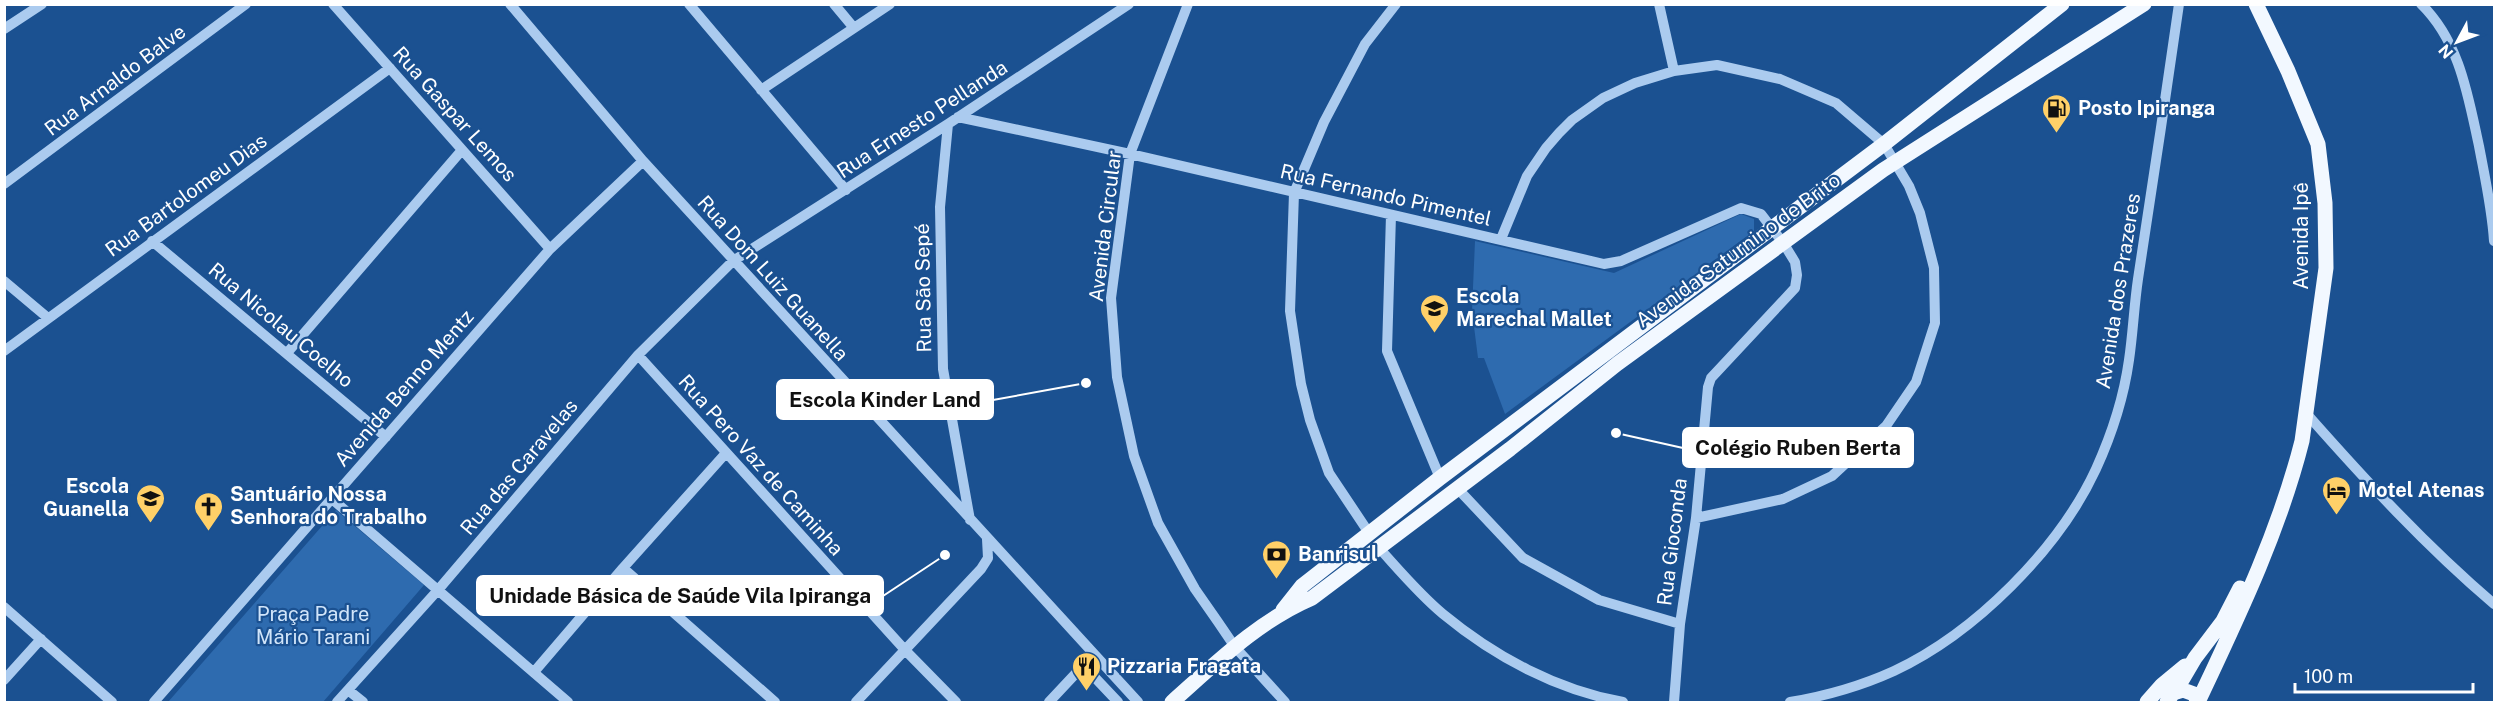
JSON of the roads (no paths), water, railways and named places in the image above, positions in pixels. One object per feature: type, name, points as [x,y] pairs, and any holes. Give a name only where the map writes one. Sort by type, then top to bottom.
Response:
[{"type":"main road","name":"Avenida Saturnino de Brito","points":[[1172,702],[1235,647],[1283,610],[1302,586],[1369,533],[1884,144],[2062,4]]},
{"type":"main road","name":"Avenida Saturnino de Brito","points":[[1283,610],[1311,598],[1626,358],[1897,162],[2144,4]]},
{"type":"main road","name":"Avenida Ipê","points":[[2198,702],[2266,551],[2296,468],[2326,268],[2325,203],[2318,144],[2288,71],[2256,4]]},
{"type":"main road","points":[[1440,478],[1452,492]]},
{"type":"main road","name":"Avenida Ipê","points":[[2171,696],[2195,658],[2223,621],[2280,512]]},
{"type":"main road","points":[[2149,702],[2162,684],[2195,658]]},
{"type":"main road","points":[[2171,696],[2187,690],[2194,694],[2198,702]]},
{"type":"street","points":[[4,29],[42,4]]},
{"type":"street","name":"Rua Arnaldo Balve","points":[[4,184],[246,4]]},
{"type":"street","name":"Rua Gaspar Lemos","points":[[333,4],[550,249]]},
{"type":"street","points":[[689,4],[846,190]]},
{"type":"street","points":[[834,4],[854,28]]},
{"type":"street","points":[[761,90],[890,4]]},
{"type":"street","name":"Rua Ernesto Pellanda","points":[[733,261],[948,124],[1129,4]]},
{"type":"street","name":"Avenida Circular","points":[[1188,4],[1130,154],[1111,298],[1119,388],[1134,456],[1158,523],[1195,590],[1235,647],[1285,702]]},
{"type":"street","points":[[1369,533],[1329,473],[1310,420],[1301,384],[1290,311],[1294,193],[1324,122],[1365,44],[1396,4]]},
{"type":"street","points":[[1659,4],[1674,72]]},
{"type":"street","name":"Avenida dos Prazeres","points":[[1790,702],[1847,689],[1894,670],[1924,655],[1959,631],[2029,567],[2061,528],[2086,489],[2114,421],[2129,362],[2138,283],[2179,4]]},
{"type":"street","points":[[2421,4],[2451,45],[2466,82],[2493,207],[2494,242]]},
{"type":"street","name":"Rua Dom Luiz Guanella","points":[[512,5],[643,161],[1138,702]]},
{"type":"street","points":[[1501,239],[1527,176],[1545,148],[1572,120],[1592,105],[1620,90],[1674,72],[1717,65],[1780,79],[1836,103],[1884,144],[1897,162],[1920,213],[1934,268],[1935,323],[1916,381],[1886,426],[1832,476],[1783,499],[1696,518]]},
{"type":"street","name":"Rua Bartolomeu Dias","points":[[4,351],[390,68]]},
{"type":"street","name":"Rua Fernando Pimentel","points":[[958,117],[1130,154],[1604,264],[1613,263],[1741,208],[1761,214],[1784,244]]},
{"type":"street","name":"Rua São Sepé","points":[[948,124],[940,207],[943,369],[970,521]]},
{"type":"street","points":[[287,353],[462,150]]},
{"type":"street","name":"Avenida Benno Mentz","points":[[154,702],[550,249],[643,161]]},
{"type":"street","points":[[1391,215],[1387,351],[1440,478]]},
{"type":"street","name":"Rua Nicolau Coelho","points":[[152,241],[386,437]]},
{"type":"street","name":"Rua Gioconda","points":[[1674,702],[1680,624],[1696,518],[1708,387],[1711,378],[1795,288],[1797,274],[1795,262],[1784,244]]},
{"type":"street","name":"Rua das Caravelas","points":[[337,702],[438,590],[638,355],[733,261]]},
{"type":"street","points":[[4,281],[48,318]]},
{"type":"street","name":"Rua Pero Vaz de Caminha","points":[[638,355],[904,650],[956,702]]},
{"type":"street","points":[[2306,413],[2401,518],[2445,562],[2494,604]]},
{"type":"street","points":[[534,672],[622,568],[726,453]]},
{"type":"street","points":[[1452,492],[1523,558],[1599,600],[1680,624]]},
{"type":"street","points":[[332,499],[568,702]]},
{"type":"street","points":[[856,702],[981,569],[988,558],[987,539]]},
{"type":"street","points":[[1379,548],[1443,614],[1502,655],[1568,688],[1623,702]]},
{"type":"street","points":[[981,569],[994,563],[1009,562]]},
{"type":"street","points":[[622,568],[774,702]]},
{"type":"street","points":[[4,607],[112,702]]},
{"type":"street","points":[[4,680],[41,639]]},
{"type":"street","points":[[1048,702],[1094,654]]},
{"type":"street","points":[[1083,665],[1118,702]]},
{"type":"street","points":[[348,690],[363,702]]},
{"type":"street","points":[[2149,702],[2171,696]]},
{"type":"place","name":"Posto Ipiranga","points":[[2057,134]]},
{"type":"place","name":"Escola Marechal Mallet","points":[[1435,334]]},
{"type":"place","name":"Escola Kinder Land","points":[[1086,383]]},
{"type":"place","name":"Colégio Ruben Berta","points":[[1616,433]]},
{"type":"place","name":"Motel Atenas","points":[[2337,516]]},
{"type":"place","name":"Escola Guanella","points":[[150,524]]},
{"type":"place","name":"Santuário Nossa Senhora do Trabalho","points":[[209,532]]},
{"type":"place","name":"Unidade Básica de Saúde Vila Ipiranga","points":[[945,555]]},
{"type":"place","name":"Banrisul","points":[[1277,580]]},
{"type":"place","name":"Pizzaria Fragata","points":[[1086,692]]},
{"type":"park label","name":"Praça Padre Mário Tarani","points":[[313,626]]}]
